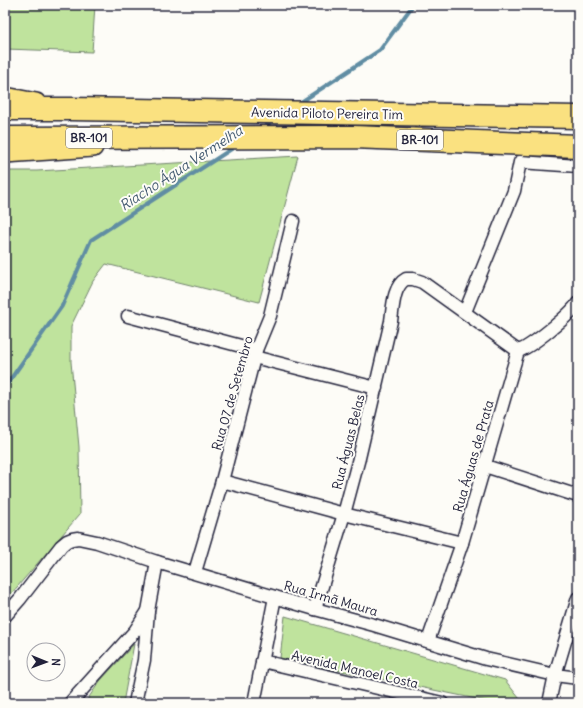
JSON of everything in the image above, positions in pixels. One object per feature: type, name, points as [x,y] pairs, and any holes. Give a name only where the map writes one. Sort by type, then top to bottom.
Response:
[{"type":"highway","name":"Avenida Piloto Pereira Tim","points":[[5,109],[578,117]]},
{"type":"highway","name":"Avenida Piloto Pereira Tim","points":[[5,138],[353,138],[578,146]]},
{"type":"main road","points":[[5,97],[71,109]]},
{"type":"main road","points":[[5,153],[173,139]]},
{"type":"street","points":[[578,166],[520,162],[514,192],[465,312],[518,351],[528,347],[565,317],[578,303]]},
{"type":"street","name":"Rua 07 de Setembro","points":[[195,572],[222,481],[255,354],[270,316],[293,221]]},
{"type":"street","name":"Rua Águas Belas","points":[[315,609],[344,514],[376,388],[399,284],[406,279],[413,279],[422,282],[465,312]]},
{"type":"street","points":[[128,316],[376,388]]},
{"type":"street","name":"Rua Águas de Prata","points":[[428,641],[462,543],[518,351]]},
{"type":"street","points":[[485,466],[578,496]]},
{"type":"street","points":[[222,481],[344,514],[462,543]]},
{"type":"street","name":"Rua Irmã Maura","points":[[5,616],[61,546],[66,541],[78,538],[97,542],[157,562],[486,659],[555,675],[578,678]]},
{"type":"street","points":[[135,703],[144,660],[148,610],[157,562]]},
{"type":"street","points":[[254,703],[275,597]]},
{"type":"street","points":[[548,703],[578,598]]},
{"type":"street","points":[[70,703],[135,630],[148,610]]},
{"type":"street","name":"Avenida Manoel Costa","points":[[262,661],[442,703]]},
{"type":"green space","points":[[5,5],[95,5],[92,52],[5,49]]},
{"type":"green space","points":[[298,156],[259,302],[106,264],[93,281],[71,326],[71,362],[79,447],[80,514],[5,601],[5,171],[37,171]]},
{"type":"green space","points":[[285,616],[505,680],[523,703],[496,703],[280,658]]},
{"type":"green space","points":[[134,644],[123,703],[85,703],[100,681]]},
{"type":"waterway","name":"Riacho Água Vermelha","points":[[298,104],[380,50],[413,5]]},
{"type":"waterway","name":"Riacho Água Vermelha","points":[[262,129],[274,120]]},
{"type":"waterway","name":"Riacho Água Vermelha","points":[[5,387],[62,306],[91,240],[236,146]]}]
